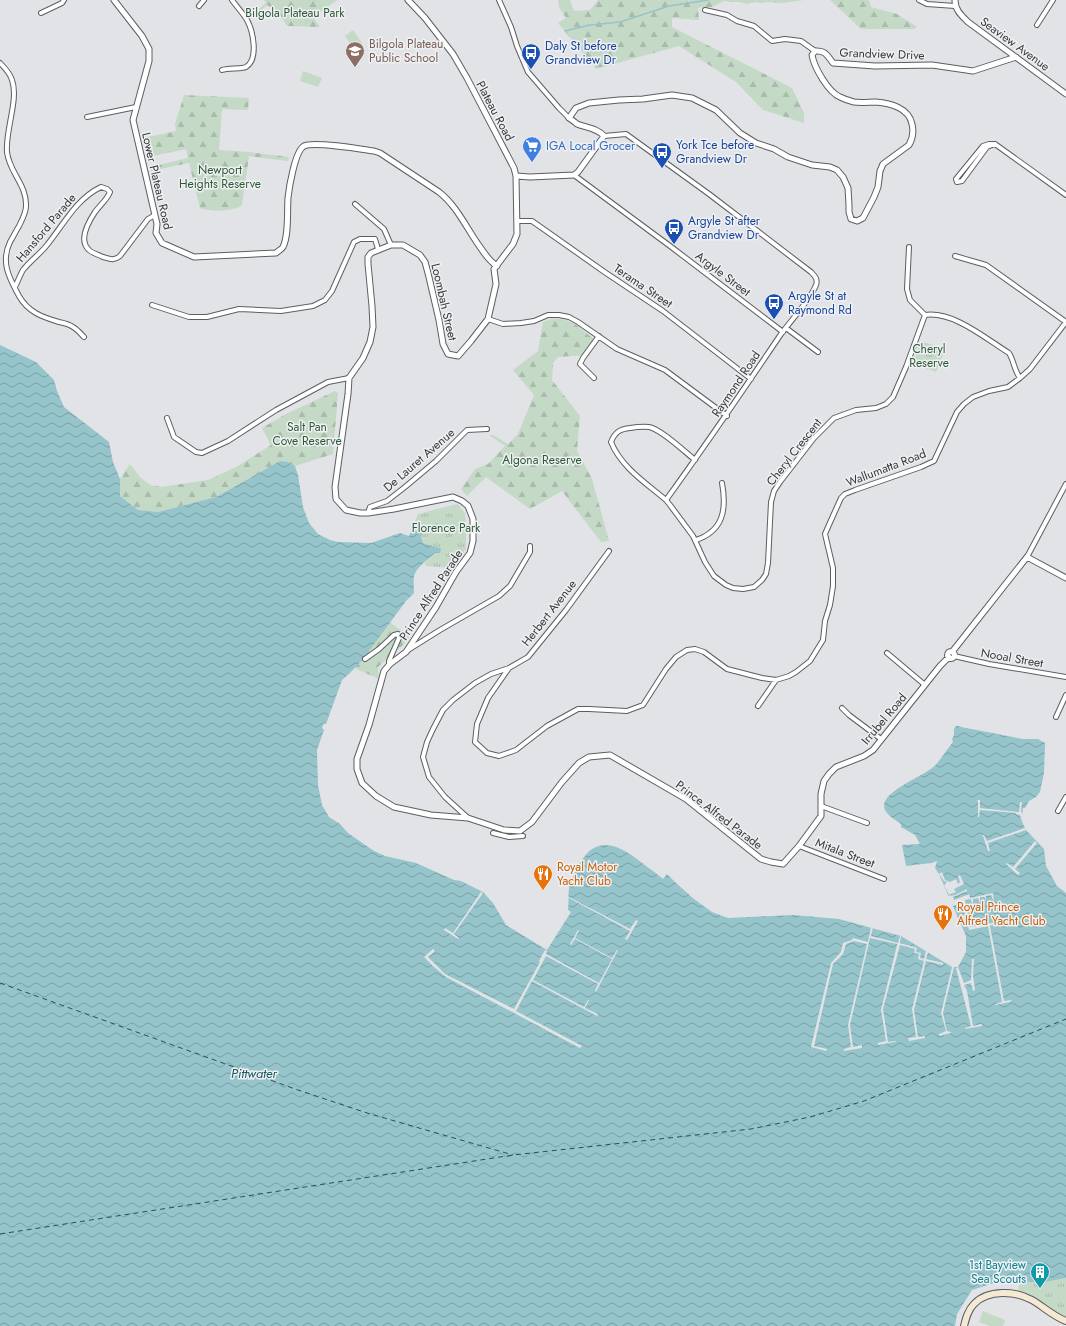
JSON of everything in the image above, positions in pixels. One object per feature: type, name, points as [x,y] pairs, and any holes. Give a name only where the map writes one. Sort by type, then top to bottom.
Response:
[{"type":"main road","points":[[964,1326],[968,1314],[976,1302],[988,1296],[1001,1293],[1016,1294],[1031,1300],[1056,1317],[1066,1321]]},
{"type":"street","points":[[41,14],[62,4],[64,0]]},
{"type":"street","name":"Lower Plateau Road","points":[[114,0],[142,36],[149,49],[150,61],[133,120],[157,224],[156,233],[162,243],[194,257],[276,253],[283,247],[286,236],[288,197],[296,160],[300,149],[304,146],[322,145],[374,151],[386,156],[448,199],[484,253],[491,262],[497,266]]},
{"type":"street","points":[[199,6],[204,0]]},
{"type":"street","points":[[222,70],[245,68],[253,59],[254,48],[248,21],[232,0]]},
{"type":"street","name":"Plateau Road","points":[[408,0],[425,18],[453,54],[516,176],[518,221],[517,234],[513,244],[497,266]]},
{"type":"street","points":[[498,0],[511,27],[528,72],[569,118],[576,123],[596,129],[604,136],[578,172],[574,175],[530,177],[516,176]]},
{"type":"street","points":[[919,0],[927,4],[955,6],[955,0]]},
{"type":"street","points":[[1037,25],[1053,0]]},
{"type":"street","name":"Seaview Avenue","points":[[955,6],[960,15],[968,22],[1066,94]]},
{"type":"street","points":[[569,118],[576,108],[589,103],[619,100],[643,100],[672,95],[692,98],[716,110],[740,134],[756,143],[774,149],[788,157],[812,165],[830,167],[837,170],[844,177],[848,188],[848,212],[851,219],[857,221],[863,218],[878,187],[880,171],[883,164],[909,145],[912,140],[912,122],[909,116],[902,109],[894,106],[877,102],[855,102],[839,97],[829,88],[813,61],[812,55],[815,51],[801,41],[785,39],[772,41],[754,26],[737,21],[727,14],[705,10]]},
{"type":"street","name":"Grandview Drive","points":[[815,51],[821,50],[826,53],[833,63],[875,66],[932,66],[970,71],[1016,57]]},
{"type":"street","points":[[0,63],[7,70],[13,80],[13,105],[7,141],[7,154],[10,165],[23,188],[26,207],[24,215],[7,252],[7,272],[27,307],[33,312],[74,327],[84,337]]},
{"type":"street","points":[[87,117],[136,106]]},
{"type":"street","name":"Raymond Road","points":[[604,136],[626,134],[714,198],[811,272],[817,281],[812,293],[783,332],[726,416],[666,500]]},
{"type":"street","points":[[995,144],[987,147],[962,181],[957,182],[956,179],[983,146],[995,144],[1066,195]]},
{"type":"street","name":"Argyle Street","points":[[574,175],[783,332]]},
{"type":"street","name":"Hansford Parade","points":[[15,287],[24,270],[46,246],[78,204],[86,195],[96,189],[101,187],[110,192],[95,212],[84,236],[85,244],[88,250],[100,256],[112,260],[120,256],[148,219],[155,215]]},
{"type":"street","points":[[167,418],[174,437],[196,452],[202,453],[228,441],[276,410],[328,382],[349,378],[363,358],[370,342],[372,306],[368,257],[371,253],[378,249],[391,244],[384,229],[355,204]]},
{"type":"street","name":"Terama Street","points":[[518,221],[532,221],[663,311],[751,379]]},
{"type":"street","points":[[152,305],[189,317],[206,317],[239,309],[281,310],[313,306],[325,300],[332,291],[354,242],[360,239],[376,239],[378,249]]},
{"type":"street","name":"Loombah Street","points":[[391,244],[403,245],[420,255],[425,262],[435,299],[442,344],[448,354],[458,356],[471,342],[488,319],[496,289],[494,272],[497,266]]},
{"type":"street","points":[[909,247],[907,289],[910,300],[925,315],[943,316],[956,320],[1009,353],[1012,357],[1015,372],[1020,378]]},
{"type":"street","points":[[955,256],[986,265],[1066,322]]},
{"type":"street","points":[[488,319],[504,324],[534,321],[548,315],[569,317],[617,349],[665,370],[726,416]]},
{"type":"street","name":"Cheryl Crescent","points":[[695,460],[661,433],[651,427],[641,426],[622,429],[613,436],[611,442],[615,452],[630,470],[666,500],[696,540],[705,562],[714,576],[726,585],[733,588],[743,589],[754,587],[766,574],[768,563],[771,502],[777,486],[814,438],[834,418],[856,410],[876,408],[886,404],[893,397],[906,367],[925,315]]},
{"type":"street","name":"Wallumatta Road","points":[[776,680],[789,676],[810,661],[823,640],[833,586],[832,568],[826,534],[841,498],[845,494],[855,490],[932,462],[957,412],[964,404],[974,397],[989,391],[1008,387],[1020,378],[1030,369],[1066,322]]},
{"type":"street","points":[[786,328],[818,352]]},
{"type":"street","points":[[594,378],[580,364],[599,336]]},
{"type":"street","name":"Prince Alfred Parade","points":[[349,378],[335,487],[336,499],[346,510],[368,513],[453,497],[462,501],[468,506],[473,519],[473,541],[470,552],[406,652],[384,672],[369,725],[357,759],[357,769],[362,783],[376,796],[394,807],[431,815],[468,818],[504,830],[520,831],[532,822],[567,776],[579,763],[589,757],[610,755],[686,800],[761,859],[783,864]]},
{"type":"street","name":"De Lauret Avenue","points":[[368,513],[370,507],[387,501],[436,460],[468,430],[488,429]]},
{"type":"street","points":[[696,540],[704,538],[722,519],[724,493],[722,484]]},
{"type":"street","name":"Irrubel Road","points":[[783,864],[799,846],[821,816],[824,781],[829,774],[836,767],[864,756],[873,750],[925,685],[952,655],[1027,557],[1066,484]]},
{"type":"street","points":[[406,652],[499,596],[510,586],[530,552],[530,546]]},
{"type":"street","name":"Herbert Avenue","points":[[468,818],[445,797],[429,777],[423,756],[427,742],[443,710],[475,683],[491,674],[509,668],[528,657],[566,610],[609,551]]},
{"type":"street","points":[[1027,557],[1066,578]]},
{"type":"street","points":[[364,659],[379,649],[394,634],[398,634],[399,638],[389,661],[389,666]]},
{"type":"street","points":[[509,668],[488,698],[477,724],[475,742],[488,753],[499,756],[516,750],[535,737],[547,726],[578,709],[589,708],[627,711],[643,705],[666,669],[676,658],[687,650],[695,649],[704,652],[728,669],[776,680],[758,706]]},
{"type":"street","points":[[886,653],[925,685]]},
{"type":"street","name":"Nooal Street","points":[[952,655],[989,664],[1066,678]]},
{"type":"street","points":[[1056,717],[1066,695]]},
{"type":"street","points":[[842,708],[881,739]]},
{"type":"street","points":[[1058,811],[1066,797]]},
{"type":"street","points":[[821,806],[867,823]]},
{"type":"street","points":[[493,833],[508,837],[522,836]]},
{"type":"street","name":"Mitala Street","points":[[799,846],[884,879]]},
{"type":"green space","name":"Bilgola Plateau Park","points":[[264,0],[337,0],[313,17],[320,27],[287,26],[279,13],[267,5],[252,19],[251,16],[266,3]]},
{"type":"green space","points":[[558,0],[570,0],[574,11],[590,10],[598,0],[804,0],[782,3],[754,2],[747,4],[724,1],[712,7],[698,8],[699,20],[672,18],[672,27],[792,88],[804,113],[804,123],[763,110],[736,82],[679,46],[596,69],[558,23],[566,18],[559,8]]},
{"type":"green space","points":[[830,0],[869,0],[871,7],[897,14],[917,27],[914,29],[861,29]]},
{"type":"green space","points":[[353,30],[362,43],[354,49],[345,36]]},
{"type":"green space","points":[[303,71],[322,78],[318,87],[300,81]]},
{"type":"green space","name":"Newport Heights Reserve","points":[[184,95],[249,98],[248,110],[222,109],[219,150],[289,157],[288,161],[249,156],[242,205],[233,209],[222,211],[200,208],[189,163],[151,171],[150,167],[188,158],[186,149],[148,157],[144,138],[176,131],[175,124]]},
{"type":"green space","name":"Algona Reserve","points":[[551,319],[564,320],[575,324],[595,340],[587,355],[558,357],[553,363],[552,380],[580,416],[577,451],[592,479],[609,541],[601,542],[562,491],[530,509],[486,477],[467,496],[461,489],[475,469],[488,464],[505,446],[489,435],[493,435],[508,444],[518,434],[534,395],[513,370],[538,351],[543,322]]},
{"type":"green space","name":"Cheryl Reserve","points":[[921,341],[945,349],[936,372],[913,363]]},
{"type":"green space","name":"Salt Pan Cove Reserve","points":[[335,391],[338,393],[333,454],[295,466],[288,462],[280,461],[216,497],[158,512],[138,510],[120,496],[120,479],[130,464],[140,477],[150,485],[161,487],[208,480],[238,466],[271,445],[262,428],[284,415]]},
{"type":"green space","name":"Florence Park","points":[[457,504],[465,513],[466,549],[452,568],[426,566],[425,563],[440,548],[423,543],[421,537],[422,533],[412,530],[418,514]]},
{"type":"green space","points":[[390,622],[409,637],[403,645],[378,667],[379,679],[354,668]]},
{"type":"green space","points":[[1066,1278],[1066,1316],[1050,1309],[1038,1299],[1018,1292],[1019,1283],[1045,1282]]},
{"type":"green space","points":[[983,1311],[1005,1320],[1003,1326],[990,1326],[979,1322]]},
{"type":"water","name":"Pittwater","points":[[0,345],[36,362],[54,380],[64,407],[109,442],[113,462],[120,479],[120,496],[138,510],[158,512],[216,497],[280,461],[288,462],[295,466],[298,475],[303,507],[309,523],[318,534],[338,542],[371,543],[400,533],[409,536],[412,530],[422,533],[421,537],[423,543],[440,548],[440,553],[435,553],[415,572],[414,593],[406,601],[363,659],[342,680],[326,724],[324,723],[322,728],[324,730],[317,750],[318,785],[322,805],[329,817],[340,824],[348,833],[374,851],[385,856],[416,863],[454,880],[461,881],[483,892],[493,903],[506,925],[547,950],[571,912],[568,910],[569,888],[572,878],[580,863],[587,853],[595,847],[604,845],[621,849],[630,854],[663,879],[667,874],[694,899],[712,912],[728,918],[793,915],[839,919],[901,936],[952,967],[958,967],[966,952],[966,936],[935,868],[937,861],[906,866],[902,845],[920,844],[915,835],[901,827],[901,824],[888,814],[885,810],[884,804],[894,792],[927,772],[937,763],[953,742],[952,739],[956,726],[1023,739],[1038,739],[1045,743],[1044,773],[1040,792],[1036,797],[1029,801],[1025,808],[1023,808],[1022,816],[1023,824],[1026,830],[1044,849],[1046,866],[1057,886],[1066,893],[1066,1278],[1045,1282],[994,1283],[972,1290],[957,1314],[955,1326],[0,1326]]},
{"type":"pier","points":[[977,800],[980,800],[980,808],[1019,812],[1020,802],[1022,802],[1021,812],[1023,822],[1020,815],[1016,813],[980,810],[978,817]]},
{"type":"pier","points":[[1025,828],[1026,830],[988,843],[990,851],[988,851],[983,836],[980,836],[984,835],[987,841]]},
{"type":"pier","points":[[1035,841],[1037,843],[1015,869],[1020,873],[1018,875],[1006,864],[1007,863],[1013,867]]},
{"type":"pier","points":[[942,872],[945,880],[950,882],[956,879],[958,884],[960,882],[958,876],[960,875],[964,884],[954,889],[956,892],[949,895],[944,885],[947,882],[944,881],[939,874]]},
{"type":"pier","points":[[967,889],[967,891],[953,897],[954,900],[969,894],[970,898],[993,893],[994,902],[991,895],[986,896],[986,902],[985,897],[980,897],[980,904],[978,898],[973,899],[973,906],[970,899],[965,900],[970,927],[997,922],[997,914],[999,923],[990,926],[1004,1001],[1012,1000],[1010,1002],[995,1005],[1002,1002],[988,926],[969,930],[966,917],[959,920],[965,914],[962,902],[953,906],[948,896],[955,895]]},
{"type":"pier","points":[[481,892],[483,893],[454,934],[459,938],[458,939],[444,930],[445,928],[453,933]]},
{"type":"pier","points":[[569,897],[630,929],[636,920],[638,921],[627,940],[625,939],[630,931]]},
{"type":"pier","points":[[871,927],[873,927],[871,936],[898,943],[901,936],[900,943],[917,948],[916,952],[921,953],[920,958],[924,959],[926,951],[928,952],[926,959],[943,963],[943,965],[926,961],[914,1010],[918,1037],[925,1036],[925,1038],[909,1041],[908,1038],[916,1037],[912,1009],[924,961],[918,959],[919,954],[914,953],[915,949],[900,945],[883,1009],[888,1042],[896,1041],[878,1045],[878,1043],[886,1041],[881,1010],[897,944],[870,938],[850,1025],[853,1047],[862,1045],[862,1048],[844,1051],[844,1049],[851,1047],[848,1025],[867,944],[854,941],[846,944],[843,954],[833,964],[814,1046],[827,1049],[826,1051],[811,1047],[831,963],[841,952],[843,943],[852,940],[853,938],[868,942]]},
{"type":"pier","points":[[578,930],[579,931],[575,938],[612,958],[618,950],[596,992],[595,991],[598,984],[546,956],[533,980],[584,1007],[589,1000],[585,1008],[598,1014],[597,1016],[532,981],[516,1011],[582,1046],[580,1048],[446,977],[424,957],[433,949],[435,951],[428,957],[445,974],[514,1009],[545,950],[547,951],[546,954],[599,983],[612,959],[575,939],[571,945],[570,944]]},
{"type":"pier","points":[[972,959],[974,959],[973,975],[975,990],[973,991],[971,983],[964,985],[967,991],[973,1026],[982,1024],[982,1026],[965,1029],[971,1026],[956,968],[958,967],[964,983],[971,980]]},
{"type":"pier","points":[[952,967],[954,967],[943,1013],[947,1031],[951,1033],[939,1036],[939,1034],[946,1031],[941,1013]]},
{"type":"waterway","points":[[565,31],[590,25],[620,22],[669,6],[708,0]]},
{"type":"ferry route","points":[[0,983],[298,1090],[367,1113],[513,1155]]},
{"type":"ferry route","points":[[0,1234],[513,1155],[751,1129],[810,1117],[864,1101],[1066,1019]]},
{"type":"place","name":"Bilgola Plateau Public School","points":[[355,68]]},
{"type":"place","name":"Daly St before Grandview Dr","points":[[531,70]]},
{"type":"place","name":"IGA Local Grocer","points":[[532,163]]},
{"type":"place","name":"York Tce before Grandview Dr","points":[[662,169]]},
{"type":"place","name":"Argyle St after Grandview Dr","points":[[674,245]]},
{"type":"place","name":"Argyle St at Raymond Rd","points":[[774,320]]},
{"type":"place","name":"Royal Motor Yacht Club","points":[[543,891]]},
{"type":"place","name":"Royal Prince Alfred Yacht Club","points":[[943,931]]},
{"type":"place","name":"1st Bayview Sea Scouts","points":[[1040,1289]]}]
